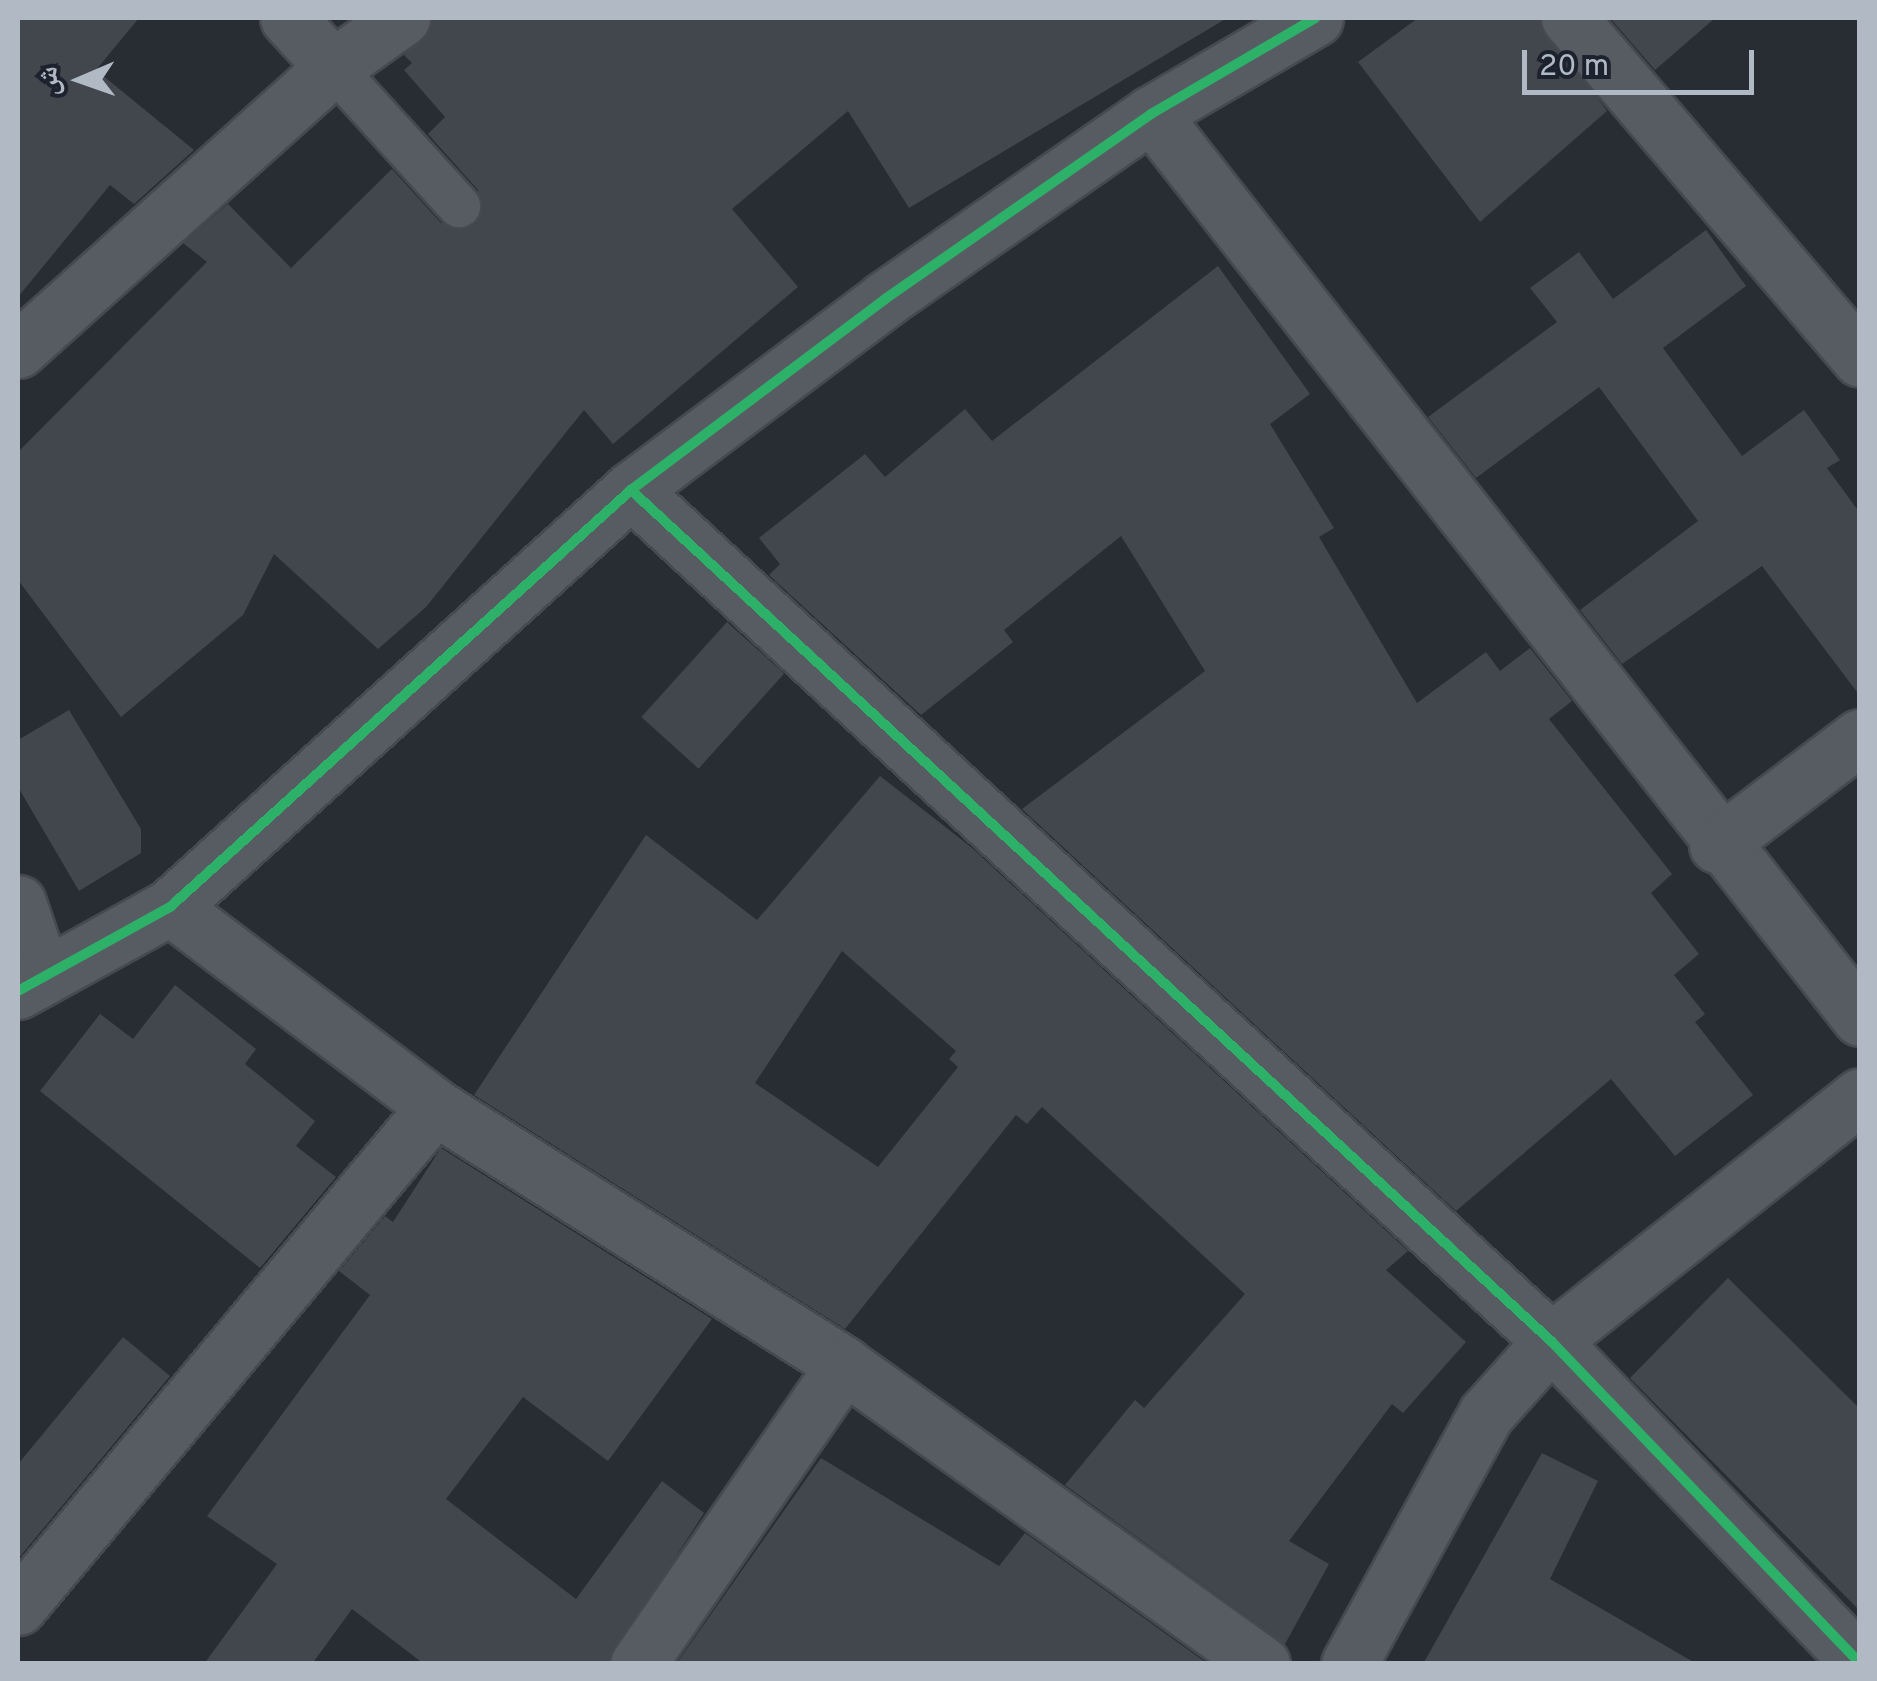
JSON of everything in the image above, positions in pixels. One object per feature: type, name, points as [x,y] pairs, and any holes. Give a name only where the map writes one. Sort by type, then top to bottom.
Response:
[{"type":"street","points":[[288,18],[333,68]]},
{"type":"street","points":[[18,350],[333,68],[402,18]]},
{"type":"street","points":[[18,903],[30,984],[170,906],[631,490],[1151,114],[1315,18]]},
{"type":"street","points":[[1569,18],[1860,358]]},
{"type":"street","points":[[1151,114],[1717,845],[1860,1018]]},
{"type":"street","points":[[631,490],[1551,1341],[1860,1664]]},
{"type":"street","points":[[1717,845],[1860,737]]},
{"type":"street","points":[[170,906],[435,1107],[844,1365],[1262,1664]]},
{"type":"street","points":[[1348,1664],[1486,1414],[1551,1341],[1860,1096]]},
{"type":"street","points":[[18,1607],[435,1107]]},
{"type":"street","points":[[638,1664],[844,1365]]},
{"type":"lane","points":[[333,68],[459,206]]},
{"type":"building","points":[[18,18],[139,18],[96,70],[194,150],[134,204],[110,185],[18,297]]},
{"type":"building","points":[[433,18],[1227,18],[909,208],[848,111],[732,209],[798,287],[613,444],[584,410],[426,607],[378,649],[274,554],[243,615],[121,717],[18,580],[18,452],[207,262],[183,243],[228,204],[291,268],[392,169],[441,223],[476,224],[478,190],[428,134],[445,117],[404,70],[412,63],[404,55]]},
{"type":"building","points":[[1418,18],[1539,18],[1607,111],[1480,222],[1358,62]]},
{"type":"building","points":[[1610,18],[1715,18],[1655,70]]},
{"type":"building","points":[[1706,230],[1746,286],[1663,348],[1742,456],[1804,410],[1840,460],[1827,468],[1860,513],[1860,696],[1762,566],[1622,664],[1580,610],[1698,521],[1599,387],[1476,478],[1428,417],[1557,322],[1530,288],[1579,252],[1613,299]]},
{"type":"building","points":[[1218,266],[1310,394],[1270,424],[1334,528],[1319,537],[1417,703],[1486,652],[1500,671],[1530,648],[1572,701],[1549,719],[1672,874],[1651,893],[1699,954],[1674,975],[1705,1014],[1695,1022],[1753,1095],[1675,1156],[1611,1079],[1456,1211],[1022,809],[1205,671],[1121,536],[1004,630],[1013,642],[921,715],[769,575],[780,564],[759,538],[865,454],[885,477],[965,409],[992,441]]},
{"type":"building","points":[[727,622],[784,674],[699,769],[641,717]]},
{"type":"building","points":[[69,710],[141,829],[141,853],[79,891],[18,787],[18,740]]},
{"type":"building","points":[[880,776],[971,847],[1408,1251],[1386,1270],[1466,1342],[1403,1413],[1392,1404],[1289,1541],[1329,1564],[1285,1644],[1065,1485],[1135,1400],[1144,1408],[1245,1294],[1042,1107],[1027,1124],[1016,1115],[845,1329],[474,1095],[646,835],[757,920]],"holes":[[[842,951],[956,1051],[949,1059],[958,1067],[878,1167],[755,1083]]]},
{"type":"building","points":[[175,985],[256,1049],[245,1064],[315,1121],[296,1146],[336,1177],[260,1268],[40,1091],[100,1014],[133,1039]]},
{"type":"building","points":[[441,1148],[712,1319],[608,1461],[523,1397],[446,1499],[576,1599],[662,1481],[704,1513],[607,1664],[424,1664],[352,1609],[312,1664],[204,1664],[277,1564],[207,1516],[370,1295],[339,1271],[385,1216],[393,1222]]},
{"type":"building","points":[[1728,1278],[1860,1409],[1860,1611],[1630,1378]]},
{"type":"building","points":[[123,1337],[170,1376],[18,1559],[18,1464]]},
{"type":"building","points":[[1542,1453],[1598,1481],[1550,1579],[1697,1664],[1423,1664]]},
{"type":"building","points":[[821,1458],[999,1566],[1025,1533],[1208,1664],[676,1664]]},
{"type":"cycle path","points":[[18,991],[170,907],[631,490],[885,299],[1151,114],[1315,18]]},
{"type":"cycle path","points":[[631,490],[1551,1341],[1860,1663]]}]
